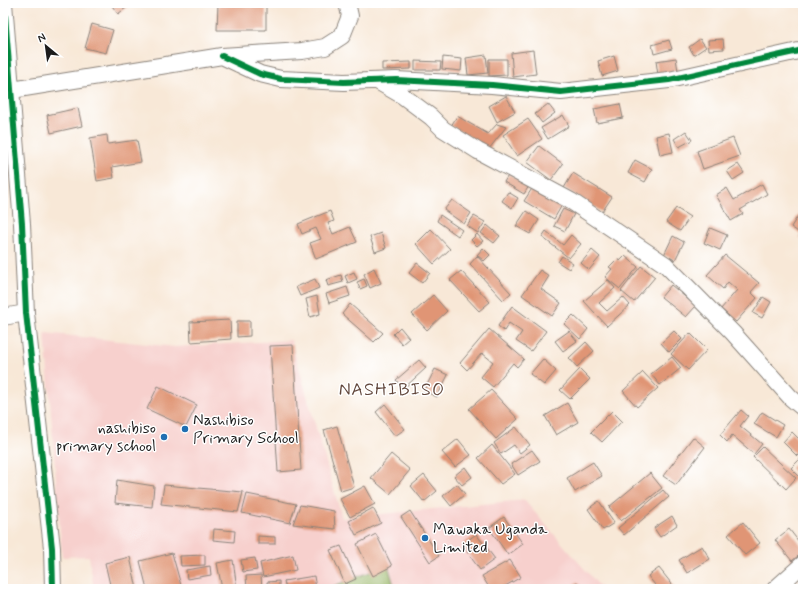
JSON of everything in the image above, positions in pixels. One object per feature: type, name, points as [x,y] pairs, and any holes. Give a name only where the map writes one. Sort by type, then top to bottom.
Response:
[{"type":"street","points":[[4,3],[22,224],[26,313],[52,548],[53,589]]},
{"type":"street","points":[[12,90],[222,56],[302,51],[325,47],[342,36],[350,16],[347,3]]},
{"type":"street","points":[[222,56],[260,74],[281,79],[344,82],[403,80],[578,92],[669,80],[803,50]]},
{"type":"street","points":[[376,80],[403,96],[432,117],[444,129],[478,152],[571,201],[666,266],[733,333],[791,398],[803,408]]},
{"type":"street","points":[[3,317],[26,313]]},
{"type":"street","points":[[775,589],[803,564]]},
{"type":"shaded area","name":"Nashibiso Primary School","points":[[45,333],[175,347],[291,340],[342,518],[524,500],[602,589],[94,589],[89,556],[62,557]]},
{"type":"green space","points":[[388,565],[395,589],[326,589]]},
{"type":"building","points":[[110,3],[130,3],[131,4],[118,14]]},
{"type":"building","points":[[218,3],[266,3],[266,30],[217,30]]},
{"type":"building","points":[[92,24],[113,30],[106,53],[85,48]]},
{"type":"building","points":[[700,39],[706,47],[694,55],[689,47]]},
{"type":"building","points":[[723,39],[724,49],[709,50],[708,40]]},
{"type":"building","points":[[669,40],[672,49],[654,54],[652,45]]},
{"type":"building","points":[[533,50],[536,74],[513,77],[511,53]]},
{"type":"building","points":[[486,55],[488,73],[468,75],[466,58]]},
{"type":"building","points":[[614,56],[618,71],[602,76],[598,61]]},
{"type":"building","points":[[443,57],[462,59],[461,71],[442,69]]},
{"type":"building","points":[[676,58],[678,71],[658,75],[656,61]]},
{"type":"building","points":[[489,59],[507,59],[507,75],[489,76]]},
{"type":"building","points":[[415,61],[441,62],[440,70],[415,70]]},
{"type":"building","points":[[411,62],[411,69],[382,70],[382,63]]},
{"type":"building","points":[[506,96],[515,112],[497,122],[489,106]]},
{"type":"building","points":[[548,104],[555,113],[542,123],[535,114]]},
{"type":"building","points":[[620,104],[623,118],[597,123],[594,109]]},
{"type":"building","points":[[78,108],[82,126],[51,133],[47,115]]},
{"type":"building","points":[[563,115],[569,126],[548,139],[541,128]]},
{"type":"building","points":[[457,116],[488,134],[497,124],[506,127],[489,149],[451,126]]},
{"type":"building","points":[[528,119],[542,139],[517,156],[503,135]]},
{"type":"building","points":[[686,131],[692,140],[679,147],[674,139]]},
{"type":"building","points":[[669,133],[673,152],[660,155],[656,136]]},
{"type":"building","points":[[107,135],[108,144],[137,140],[141,162],[112,167],[114,178],[97,181],[90,138]]},
{"type":"building","points":[[733,138],[740,156],[703,169],[697,151]]},
{"type":"building","points":[[539,146],[563,164],[551,180],[527,162]]},
{"type":"building","points":[[635,160],[652,169],[645,182],[628,173]]},
{"type":"building","points":[[738,164],[744,173],[733,180],[727,171]]},
{"type":"building","points":[[573,173],[612,197],[602,212],[564,188]]},
{"type":"building","points":[[509,174],[529,186],[524,194],[504,182]]},
{"type":"building","points":[[762,184],[767,194],[740,210],[743,214],[731,221],[716,195],[727,188],[734,200]]},
{"type":"building","points":[[533,187],[562,205],[554,219],[524,201]]},
{"type":"building","points":[[508,192],[518,198],[512,208],[502,201]]},
{"type":"building","points":[[452,200],[471,213],[464,224],[444,210]]},
{"type":"building","points":[[676,208],[690,217],[680,231],[666,222]]},
{"type":"building","points":[[803,208],[803,239],[799,237],[801,234],[791,227]]},
{"type":"building","points":[[563,209],[574,214],[565,231],[554,226]]},
{"type":"building","points":[[330,211],[334,221],[328,223],[333,234],[350,227],[357,242],[316,259],[310,243],[321,239],[316,228],[302,234],[298,224]]},
{"type":"building","points":[[526,211],[539,220],[530,234],[516,226]]},
{"type":"building","points":[[440,215],[462,230],[458,236],[437,221]]},
{"type":"building","points":[[474,216],[485,222],[478,233],[467,226]]},
{"type":"building","points":[[487,225],[500,236],[494,243],[481,233]]},
{"type":"building","points":[[710,228],[727,235],[720,250],[704,243]]},
{"type":"building","points":[[431,229],[450,249],[434,264],[416,244]]},
{"type":"building","points":[[546,231],[563,245],[571,235],[581,244],[569,258],[542,237]]},
{"type":"building","points":[[381,233],[386,248],[375,252],[370,237]]},
{"type":"building","points":[[477,234],[483,241],[477,246],[471,240]]},
{"type":"building","points":[[673,236],[684,242],[675,260],[664,255]]},
{"type":"building","points":[[483,248],[490,255],[484,261],[477,255]]},
{"type":"building","points":[[592,250],[600,257],[589,270],[581,263]]},
{"type":"building","points":[[725,255],[759,283],[751,292],[757,298],[736,322],[721,309],[737,290],[728,282],[723,289],[707,275]]},
{"type":"building","points":[[477,256],[511,293],[503,300],[470,264]]},
{"type":"building","points":[[562,256],[573,263],[569,269],[558,262]]},
{"type":"building","points":[[625,256],[638,267],[620,289],[605,277],[612,269],[609,267],[617,259],[620,261]]},
{"type":"building","points":[[417,263],[430,273],[422,283],[409,273]]},
{"type":"building","points":[[641,266],[655,277],[634,302],[621,291]]},
{"type":"building","points":[[374,268],[381,283],[370,288],[364,274]]},
{"type":"building","points":[[540,270],[549,276],[541,289],[561,303],[552,316],[522,295]]},
{"type":"building","points":[[461,271],[490,302],[479,311],[450,280]]},
{"type":"building","points":[[354,272],[357,279],[348,283],[345,276]]},
{"type":"building","points":[[341,275],[343,282],[328,286],[326,280]]},
{"type":"building","points":[[315,279],[319,288],[300,296],[296,287]]},
{"type":"building","points":[[364,279],[367,286],[360,289],[357,282]]},
{"type":"building","points":[[608,280],[615,288],[599,303],[607,311],[623,297],[630,305],[607,326],[584,301]]},
{"type":"building","points":[[671,285],[696,306],[686,317],[661,297]]},
{"type":"building","points":[[347,287],[350,296],[329,303],[326,294]]},
{"type":"building","points":[[433,295],[447,311],[427,330],[412,314]]},
{"type":"building","points":[[317,296],[320,314],[310,317],[306,299]]},
{"type":"building","points":[[763,297],[771,302],[762,318],[753,313]]},
{"type":"building","points":[[350,304],[383,333],[374,342],[342,314]]},
{"type":"building","points":[[512,306],[546,331],[531,351],[516,341],[522,332],[509,323],[504,331],[498,326]]},
{"type":"building","points":[[573,315],[588,329],[580,339],[564,324]]},
{"type":"building","points":[[230,320],[231,339],[191,342],[190,322]]},
{"type":"building","points":[[237,321],[250,321],[250,336],[237,337]]},
{"type":"building","points":[[400,327],[409,338],[402,344],[393,334]]},
{"type":"building","points":[[489,329],[524,359],[517,367],[513,363],[493,387],[481,377],[493,362],[482,353],[467,370],[460,363]]},
{"type":"building","points":[[569,331],[577,341],[563,351],[555,341]]},
{"type":"building","points":[[674,331],[682,339],[669,352],[661,343]]},
{"type":"building","points":[[690,333],[707,350],[688,370],[671,354]]},
{"type":"building","points":[[586,342],[594,351],[577,367],[569,358]]},
{"type":"building","points":[[293,345],[301,470],[278,472],[270,346]]},
{"type":"building","points":[[672,357],[681,368],[660,385],[651,374]]},
{"type":"building","points":[[543,359],[556,371],[544,385],[530,374]]},
{"type":"building","points":[[419,360],[426,368],[403,389],[396,380]]},
{"type":"building","points":[[435,369],[448,375],[437,397],[424,391]]},
{"type":"building","points":[[580,369],[590,379],[570,399],[560,390]]},
{"type":"building","points":[[643,372],[658,388],[637,407],[623,391]]},
{"type":"building","points":[[158,386],[197,405],[186,427],[147,409]]},
{"type":"building","points":[[491,390],[518,419],[496,439],[469,409]]},
{"type":"building","points":[[567,403],[578,422],[556,435],[545,416]]},
{"type":"building","points":[[385,404],[405,429],[395,436],[376,412]]},
{"type":"building","points":[[741,410],[748,416],[740,426],[762,444],[754,454],[732,435],[727,442],[720,435]]},
{"type":"building","points":[[612,411],[622,421],[602,442],[591,432]]},
{"type":"building","points":[[762,412],[783,425],[776,437],[754,424]]},
{"type":"building","points":[[337,426],[354,487],[341,491],[324,430]]},
{"type":"building","points":[[516,427],[530,445],[520,453],[514,445],[501,454],[494,443]]},
{"type":"building","points":[[792,432],[803,443],[803,450],[797,456],[783,442]]},
{"type":"building","points":[[693,437],[705,447],[676,485],[663,476]]},
{"type":"building","points":[[458,439],[471,455],[455,467],[442,452]]},
{"type":"building","points":[[492,445],[515,474],[501,484],[478,458]]},
{"type":"building","points":[[763,447],[796,478],[786,489],[753,457]]},
{"type":"building","points":[[532,450],[540,461],[518,475],[511,464]]},
{"type":"building","points":[[391,454],[410,470],[390,494],[371,478]]},
{"type":"building","points":[[803,456],[803,480],[791,468]]},
{"type":"building","points":[[593,462],[602,476],[575,492],[567,478]]},
{"type":"building","points":[[465,467],[472,477],[462,485],[454,476]]},
{"type":"building","points":[[650,473],[662,488],[621,521],[609,507]]},
{"type":"building","points":[[424,475],[437,491],[424,502],[411,486]]},
{"type":"building","points":[[117,480],[154,486],[152,507],[115,503]]},
{"type":"building","points":[[457,484],[465,494],[451,506],[443,496]]},
{"type":"building","points":[[164,485],[243,492],[238,512],[161,504]]},
{"type":"building","points":[[365,486],[375,504],[350,517],[340,499]]},
{"type":"building","points":[[663,490],[669,497],[624,535],[618,528]]},
{"type":"building","points":[[247,494],[296,504],[290,523],[242,513]]},
{"type":"building","points":[[599,501],[614,523],[603,530],[588,509]]},
{"type":"building","points":[[300,505],[334,511],[335,529],[293,524]]},
{"type":"building","points":[[373,508],[381,523],[356,535],[349,521]]},
{"type":"building","points":[[410,511],[439,556],[430,562],[401,517]]},
{"type":"building","points":[[672,516],[677,525],[660,537],[654,528]]},
{"type":"building","points":[[504,517],[523,544],[508,555],[489,528]]},
{"type":"building","points":[[743,522],[760,543],[745,555],[728,535]]},
{"type":"building","points":[[214,529],[235,531],[234,542],[213,540]]},
{"type":"building","points":[[789,529],[803,547],[803,552],[792,561],[775,540]]},
{"type":"building","points":[[376,534],[392,566],[373,576],[357,544]]},
{"type":"building","points":[[476,534],[495,559],[480,570],[462,545]]},
{"type":"building","points":[[258,536],[275,537],[275,544],[258,544]]},
{"type":"building","points":[[341,546],[356,579],[345,584],[330,550]]},
{"type":"building","points":[[702,546],[710,559],[687,573],[679,560]]},
{"type":"building","points":[[172,553],[182,589],[147,589],[140,561]]},
{"type":"building","points":[[205,555],[205,565],[181,566],[180,556]]},
{"type":"building","points":[[293,555],[296,570],[263,577],[260,563]]},
{"type":"building","points":[[130,557],[137,589],[111,589],[105,563]]},
{"type":"building","points":[[255,558],[257,570],[243,572],[241,560]]},
{"type":"building","points":[[233,560],[237,589],[222,589],[217,563]]},
{"type":"building","points":[[510,560],[521,577],[500,589],[490,589],[482,576]]},
{"type":"building","points":[[210,566],[211,575],[187,579],[186,570]]},
{"type":"building","points":[[659,568],[675,588],[658,589],[648,576]]},
{"type":"building","points":[[261,575],[262,589],[247,589],[246,576]]},
{"type":"building","points":[[314,576],[316,589],[286,589],[284,581]]},
{"type":"building","points":[[279,581],[279,589],[267,589],[267,582]]},
{"type":"building","points":[[577,582],[583,589],[568,589]]},
{"type":"cycle path","points":[[4,3],[22,224],[26,313],[52,548],[53,589]]},
{"type":"cycle path","points":[[222,56],[260,74],[281,79],[344,82],[396,80],[492,85],[561,92],[669,80],[803,50]]},
{"type":"place","name":"Nashibiso Primary School","points":[[185,429]]},
{"type":"place","name":"nashibiso primary school","points":[[164,437]]},
{"type":"place","name":"Mawaka Uganda Limited","points":[[425,538]]},
{"type":"district","name":"NASHIBISO","points":[[392,390]]}]
